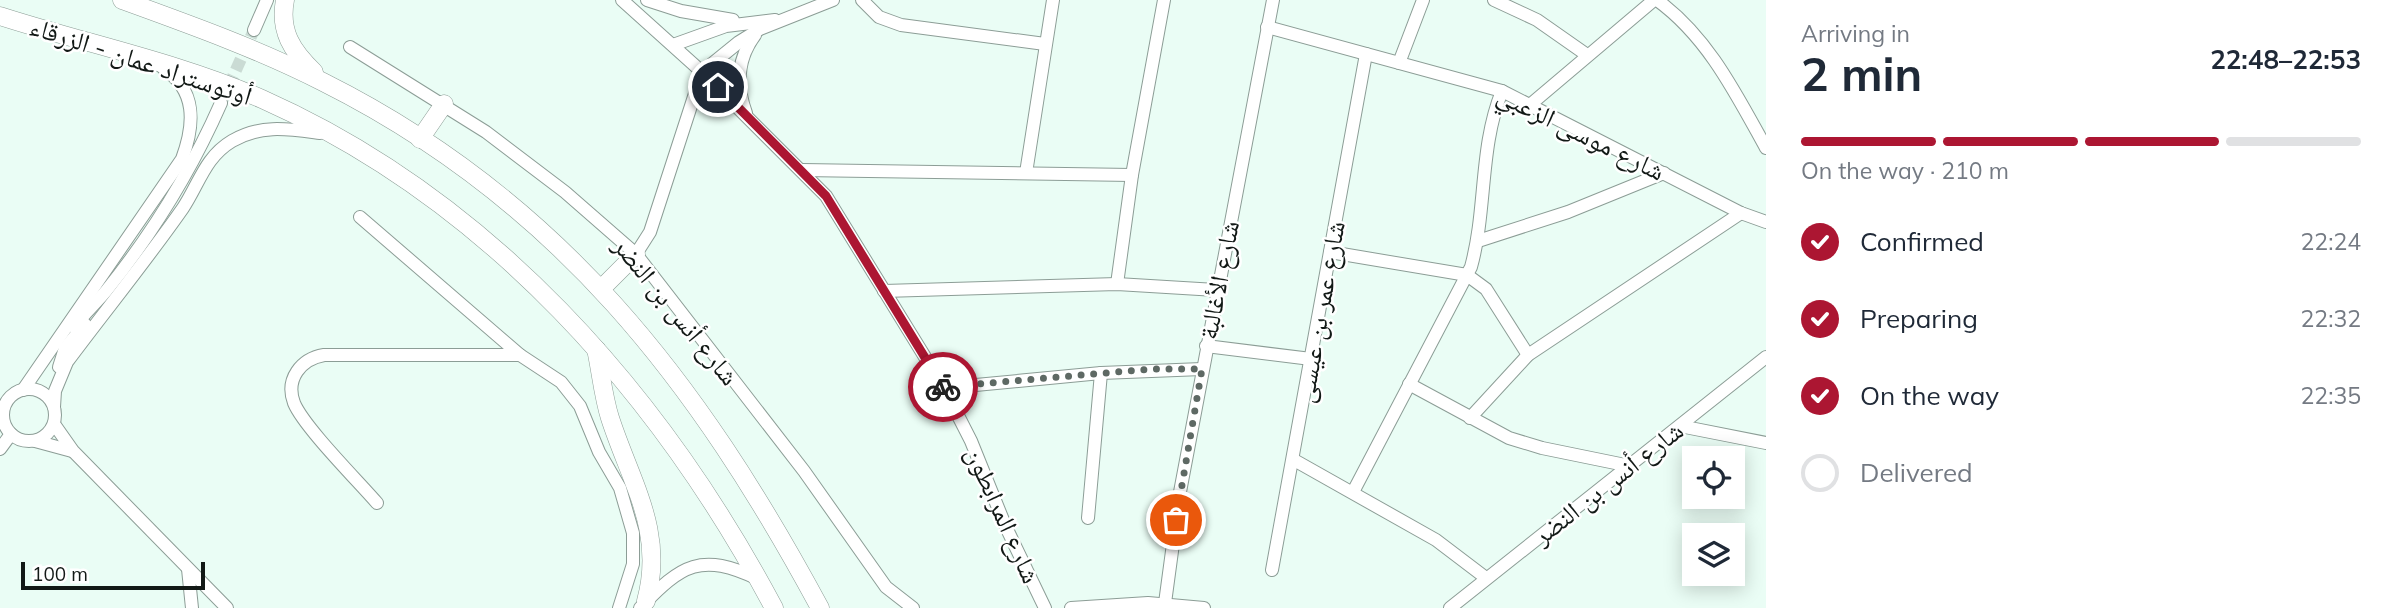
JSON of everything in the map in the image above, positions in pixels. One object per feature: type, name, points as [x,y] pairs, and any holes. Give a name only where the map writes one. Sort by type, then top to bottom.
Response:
[{"type":"highway","name":"أوتوستراد عمان - الزرقاء","points":[[122,0],[231,39],[323,82],[420,139],[512,205],[601,289],[633,324],[705,416],[769,514],[820,608]]},
{"type":"highway","points":[[285,0],[283,17],[289,42],[295,54],[323,82]]},
{"type":"highway","name":"أوتوستراد عمان - الزرقاء","points":[[0,16],[145,57],[243,92],[329,134],[386,168],[491,245],[557,306],[596,349],[675,446],[774,608]]},
{"type":"highway","points":[[420,139],[444,104]]},
{"type":"highway","points":[[601,289],[636,254]]},
{"type":"highway","points":[[596,349],[610,416],[651,529],[653,566],[643,605]]},
{"type":"street","points":[[254,30],[267,0]]},
{"type":"street","name":"شارع المرابطون","points":[[622,0],[702,72],[826,196],[944,388],[1045,608]]},
{"type":"street","points":[[647,0],[681,11],[744,22]]},
{"type":"street","points":[[636,254],[650,232],[702,72],[739,41],[760,29],[833,0]]},
{"type":"street","points":[[862,0],[879,17],[901,25],[1045,44]]},
{"type":"street","points":[[1026,173],[1053,0]]},
{"type":"street","points":[[1117,284],[1132,175],[1164,0]]},
{"type":"street","name":"شارع الأغالبة","points":[[1165,603],[1180,492],[1216,290],[1273,0]]},
{"type":"street","points":[[1399,63],[1423,0]]},
{"type":"street","points":[[1494,0],[1537,20],[1587,55]]},
{"type":"street","points":[[1531,104],[1656,0],[1689,26],[1710,54],[1766,148]]},
{"type":"street","points":[[673,45],[708,31],[744,22],[778,20]]},
{"type":"street","name":"شارع موسى الزعبي","points":[[1267,27],[1502,91],[1741,213],[1766,222]]},
{"type":"street","points":[[747,117],[738,80],[745,53],[760,29]]},
{"type":"street","name":"شارع أنس بن النضر","points":[[350,47],[444,104],[526,161],[636,254],[804,471],[886,587],[912,608]]},
{"type":"street","name":"شارع عمر بن عيسى","points":[[1272,570],[1366,54]]},
{"type":"street","points":[[72,451],[18,439],[6,427],[3,411],[6,401],[23,390],[35,368],[163,191],[188,143],[191,107],[187,89],[175,76],[145,57]]},
{"type":"street","points":[[1353,492],[1467,275],[1478,241],[1487,144],[1493,113],[1502,91]]},
{"type":"street","points":[[35,368],[47,359],[104,294],[172,199],[221,103]]},
{"type":"street","points":[[60,376],[67,362],[183,207],[206,165],[217,152],[247,133],[264,129],[281,128],[329,134]]},
{"type":"street","points":[[802,170],[1132,175]]},
{"type":"street","points":[[1478,241],[1568,212],[1664,173]]},
{"type":"street","points":[[1470,418],[1528,355],[1741,213]]},
{"type":"street","points":[[360,217],[520,355],[556,379],[573,395],[603,459],[621,488],[633,533],[631,576],[619,608]]},
{"type":"street","points":[[1330,252],[1467,275],[1486,289],[1528,355]]},
{"type":"street","points":[[884,291],[1117,284],[1216,290]]},
{"type":"street","points":[[104,294],[98,306],[65,348],[60,360],[54,424],[72,451],[225,607]]},
{"type":"street","points":[[1206,346],[1311,359]]},
{"type":"street","points":[[377,503],[296,407],[292,382],[300,366],[324,355],[520,355]]},
{"type":"street","name":"شارع أنس بن النضر","points":[[1450,608],[1766,357]]},
{"type":"street","points":[[944,388],[1101,373],[1202,369]]},
{"type":"street","points":[[1088,518],[1101,373]]},
{"type":"street","points":[[1409,384],[1470,418],[1532,446],[1630,466]]},
{"type":"street","points":[[23,390],[40,391],[54,407]]},
{"type":"street","points":[[35,441],[43,437],[54,424]]},
{"type":"street","points":[[1680,426],[1766,443]]},
{"type":"street","points":[[0,449],[11,434]]},
{"type":"street","points":[[1294,460],[1447,547],[1486,578]]},
{"type":"street","points":[[643,605],[696,565],[719,563],[759,580]]},
{"type":"street","points":[[188,568],[192,608]]},
{"type":"street","points":[[1071,608],[1165,603],[1204,608]]},
{"type":"tunnel","points":[[221,103],[254,30]]},
{"type":"way so far","points":[[943,387],[1152,369],[1202,369],[1176,520]]},
{"type":"route","points":[[718,87],[826,196],[943,387]]}]
